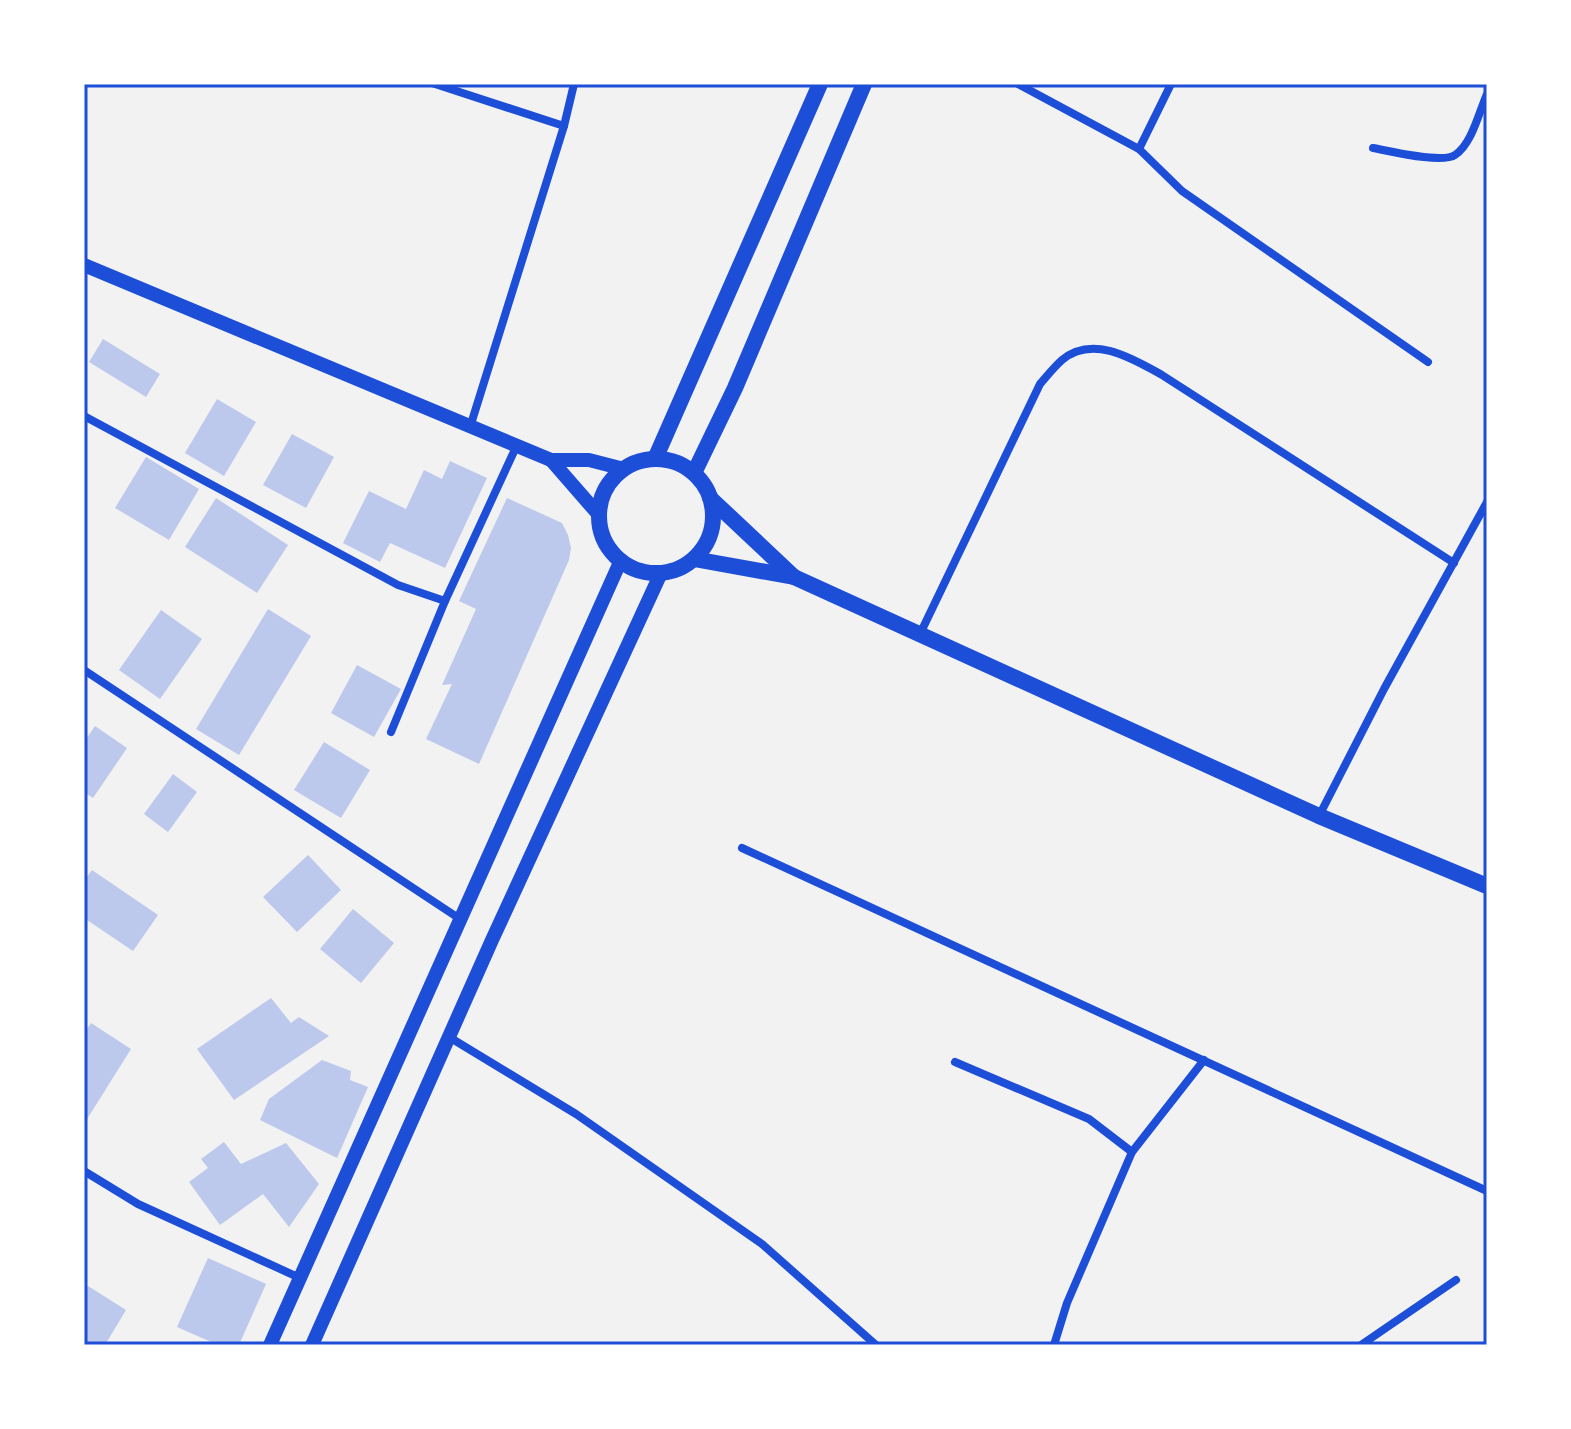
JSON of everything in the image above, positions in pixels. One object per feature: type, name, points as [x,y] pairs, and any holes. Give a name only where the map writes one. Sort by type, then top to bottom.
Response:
[{"type":"main road","points":[[655,459],[820,84]]},
{"type":"main road","points":[[694,473],[735,388],[864,84]]},
{"type":"main road","points":[[710,498],[713,514],[705,546],[694,559],[679,569],[661,573],[633,568],[609,548],[602,532],[599,515],[611,482],[624,469],[639,462],[655,459],[669,461],[694,473],[710,498],[794,577]]},
{"type":"main road","points":[[694,559],[794,577],[1319,816],[1487,886]]},
{"type":"street","points":[[435,84],[564,126]]},
{"type":"street","points":[[471,424],[564,126],[574,84]]},
{"type":"street","points":[[1018,84],[1139,149],[1182,191],[1428,362]]},
{"type":"street","points":[[1139,149],[1171,84]]},
{"type":"street","points":[[1373,148],[1442,159],[1454,156],[1467,142],[1487,94]]},
{"type":"street","points":[[84,265],[551,460],[599,515]]},
{"type":"street","points":[[920,634],[1040,384],[1062,359],[1080,350],[1098,348],[1126,355],[1162,375],[1454,563]]},
{"type":"street","points":[[84,416],[398,585],[445,601]]},
{"type":"street","points":[[391,732],[445,601],[517,444]]},
{"type":"street","points":[[551,460],[589,460],[624,469]]},
{"type":"street","points":[[1319,816],[1384,689],[1487,502]]},
{"type":"street","points":[[270,1345],[621,560]]},
{"type":"street","points":[[312,1345],[661,573]]},
{"type":"street","points":[[84,670],[460,919]]},
{"type":"street","points":[[742,848],[1487,1191]]},
{"type":"street","points":[[449,1037],[576,1114],[762,1244],[876,1345]]},
{"type":"street","points":[[1054,1345],[1067,1303],[1132,1152],[1204,1060]]},
{"type":"street","points":[[955,1062],[1089,1119],[1132,1152]]},
{"type":"street","points":[[84,1171],[138,1204],[300,1278]]},
{"type":"street","points":[[1361,1345],[1456,1280]]},
{"type":"building","points":[[103,339],[160,374],[146,397],[89,362]]},
{"type":"building","points":[[217,399],[256,422],[224,476],[185,453]]},
{"type":"building","points":[[292,434],[334,457],[306,508],[263,485]]},
{"type":"building","points":[[146,457],[199,489],[169,540],[115,508]]},
{"type":"building","points":[[450,461],[487,478],[445,568],[390,543],[380,562],[343,543],[369,491],[406,509],[424,470],[442,479]]},
{"type":"building","points":[[216,498],[288,545],[257,593],[185,547]]},
{"type":"building","points":[[507,498],[562,523],[571,548],[569,560],[479,764],[426,739],[452,684],[442,685],[476,609],[459,601]]},
{"type":"building","points":[[268,609],[311,636],[239,755],[196,729]]},
{"type":"building","points":[[161,610],[202,639],[160,699],[119,670]]},
{"type":"building","points":[[357,665],[401,689],[374,737],[331,713]]},
{"type":"building","points":[[95,726],[127,748],[93,798],[84,792],[84,742]]},
{"type":"building","points":[[324,742],[370,770],[341,818],[294,790]]},
{"type":"building","points":[[173,774],[197,792],[168,832],[144,814]]},
{"type":"building","points":[[308,855],[341,890],[297,932],[263,897]]},
{"type":"building","points":[[92,870],[158,915],[133,951],[84,918],[84,881]]},
{"type":"building","points":[[353,909],[394,943],[361,983],[320,949]]},
{"type":"building","points":[[271,998],[291,1023],[299,1017],[329,1036],[234,1100],[197,1049]]},
{"type":"building","points":[[91,1023],[131,1049],[84,1124],[84,1034]]},
{"type":"building","points":[[322,1060],[351,1071],[350,1080],[368,1087],[337,1158],[260,1120],[269,1099]]},
{"type":"building","points":[[224,1142],[241,1164],[286,1143],[319,1184],[289,1227],[263,1194],[220,1225],[189,1182],[208,1168],[201,1159]]},
{"type":"building","points":[[208,1258],[266,1284],[239,1345],[218,1345],[177,1327]]},
{"type":"building","points":[[88,1286],[126,1310],[105,1345],[84,1345],[84,1293]]}]
